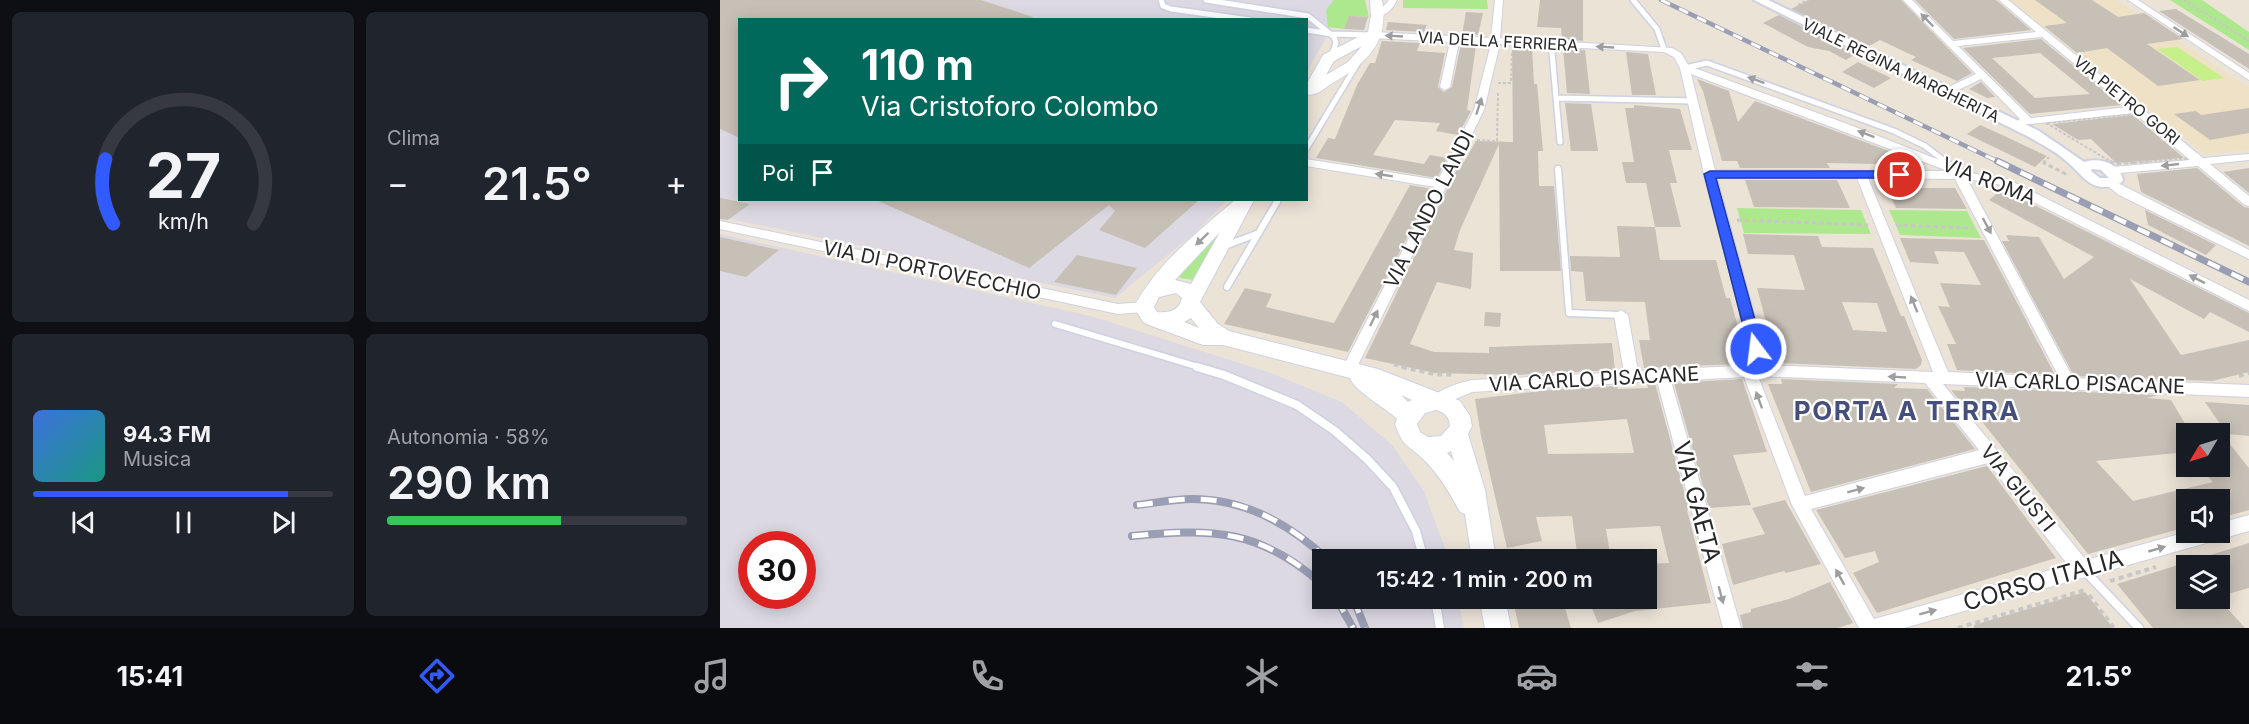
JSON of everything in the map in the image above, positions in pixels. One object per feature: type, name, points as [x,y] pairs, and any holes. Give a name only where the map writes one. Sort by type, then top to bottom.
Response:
[{"type":"main road","points":[[1309,94],[1322,81],[1360,60],[1373,35],[1377,7]]},
{"type":"main road","points":[[1309,94],[1329,58],[1373,35]]},
{"type":"main road","points":[[1329,58],[1333,67],[1345,69]]},
{"type":"main road","points":[[1192,301],[1245,201]]},
{"type":"main road","points":[[1245,201],[1197,243],[1145,301],[1150,314],[1203,337],[1223,337],[1378,377],[1454,407],[1461,420],[1458,435],[1473,490],[1482,549]]},
{"type":"main road","points":[[1156,291],[1177,286],[1188,290],[1192,301],[1211,329],[1223,337]]},
{"type":"main road","name":"VIA DI PORTOVECCHIO","points":[[1150,314],[1178,317],[1192,301]]},
{"type":"main road","points":[[1348,370],[1393,401],[1408,416]]},
{"type":"main road","points":[[1437,401],[1420,405],[1408,416],[1406,424],[1411,438],[1437,457],[1453,477],[1478,526]]},
{"type":"main road","points":[[1426,447],[1444,445],[1458,435]]},
{"type":"main road","points":[[1494,609],[1498,628]]},
{"type":"street","points":[[1377,7],[1390,6],[1394,0]]},
{"type":"street","name":"VIA LANDO LANDI","points":[[1348,370],[1479,110],[1495,42],[1499,0]]},
{"type":"street","name":"VIALE REGINA MARGHERITA","points":[[1759,0],[1951,90],[2028,121],[2089,166]]},
{"type":"street","name":"VIALE REGINA MARGHERITA","points":[[1775,0],[1951,90],[2089,166]]},
{"type":"street","points":[[1907,0],[2028,121]]},
{"type":"street","name":"VIA PIETRO GORI","points":[[2003,0],[2249,202]]},
{"type":"street","points":[[2132,0],[2249,77]]},
{"type":"street","points":[[1950,44],[2044,34]]},
{"type":"street","name":"VIA DELLA FERRIERA","points":[[1373,35],[1664,49]]},
{"type":"street","points":[[1445,87],[1455,39]]},
{"type":"street","points":[[1664,49],[1677,54],[1685,68],[1755,370],[1800,505],[1870,628]]},
{"type":"street","name":"VIA ROMA","points":[[1685,68],[1961,173],[2001,181],[2249,306]]},
{"type":"street","points":[[1951,90],[1982,75]]},
{"type":"street","points":[[2011,122],[2138,109]]},
{"type":"street","points":[[2111,177],[2197,160],[2249,157]]},
{"type":"street","points":[[1308,162],[1442,184]]},
{"type":"street","points":[[2089,166],[2111,177],[2123,192],[2249,255]]},
{"type":"street","points":[[1710,174],[1961,173],[2069,382]]},
{"type":"street","name":"VIA GIUSTI","points":[[1861,174],[1936,378],[1992,456],[2083,570]]},
{"type":"street","name":"VIA DI PORTOVECCHIO","points":[[720,225],[1150,314]]},
{"type":"street","points":[[1621,315],[1632,378]]},
{"type":"street","name":"VIA CARLO PISACANE","points":[[1437,401],[1462,388],[1472,386],[1755,370],[2249,391]]},
{"type":"street","name":"VIA GAETA","points":[[1663,376],[1732,628]]},
{"type":"street","points":[[1800,505],[1979,457],[1992,456]]},
{"type":"street","points":[[2230,528],[2249,523]]},
{"type":"street","name":"CORSO ITALIA","points":[[1870,628],[2177,543]]},
{"type":"lane","points":[[1161,0],[1163,6],[1171,9],[1236,18]]},
{"type":"lane","points":[[1206,0],[1308,16],[1332,34],[1336,43],[1329,58]]},
{"type":"lane","points":[[1633,0],[1662,38],[1664,49]]},
{"type":"lane","name":"VIA DELLA FERRIERA","points":[[1308,30],[1332,34],[1373,35]]},
{"type":"lane","points":[[1552,52],[1560,142]]},
{"type":"lane","points":[[1308,146],[1360,60]]},
{"type":"lane","points":[[1556,98],[1692,101]]},
{"type":"lane","points":[[1558,169],[1569,313],[1621,315]]},
{"type":"lane","points":[[1227,287],[1277,201]]},
{"type":"lane","points":[[1222,247],[1260,233]]},
{"type":"lane","points":[[1055,324],[1224,375],[1297,405],[1351,445],[1393,487],[1416,531],[1421,549]]},
{"type":"lane","points":[[2083,570],[2095,580],[2125,618],[2139,628]]},
{"type":"lane","points":[[1437,609],[1440,628]]},
{"type":"path","points":[[2184,0],[2249,41]]},
{"type":"path","points":[[1473,140],[1497,141],[1498,83],[1511,83],[1512,46]]},
{"type":"path","points":[[2138,114],[2197,160],[2115,164],[2046,123],[2138,114]]},
{"type":"path","points":[[1736,220],[1870,225],[1866,215]]},
{"type":"path","points":[[1894,225],[1978,228]]},
{"type":"path","points":[[1394,365],[1434,374],[1456,375]]},
{"type":"path","points":[[2117,589],[2110,581],[2168,564]]},
{"type":"path","points":[[1958,628],[2085,590],[2114,628]]},
{"type":"shaded area","points":[[720,0],[1343,0],[1326,15],[1331,29],[1308,70],[1308,18],[738,18],[738,201],[1226,201],[1197,231],[1115,298],[720,217]]},
{"type":"shaded area","points":[[2009,0],[2116,0],[2249,88],[2249,150],[2204,154]]},
{"type":"shaded area","points":[[720,234],[1091,316],[1271,373],[1342,402],[1392,445],[1424,491],[1445,549],[1312,549],[1312,609],[1460,609],[1464,628],[720,628]]},
{"type":"green space","points":[[1334,0],[1365,0],[1369,17],[1350,16],[1344,29],[1328,27],[1326,10]]},
{"type":"green space","points":[[1403,0],[1487,0],[1488,9],[1403,8]]},
{"type":"green space","points":[[2170,0],[2202,0],[2249,32],[2249,50]]},
{"type":"green space","points":[[2177,47],[2224,78],[2203,81],[2157,49]]},
{"type":"green space","points":[[1737,208],[1861,210],[1871,234],[1744,233]]},
{"type":"green space","points":[[1889,210],[1967,211],[1981,238],[1900,235]]},
{"type":"green space","points":[[1228,223],[1193,280],[1180,278],[1178,275]]},
{"type":"building","points":[[720,0],[981,0],[1033,17],[738,18],[738,137],[720,129]]},
{"type":"building","points":[[1540,0],[1583,0],[1583,41],[1562,39],[1561,28],[1537,27]]},
{"type":"building","points":[[1809,0],[1901,0],[1972,73],[1957,81],[1911,60],[1916,57],[1880,40],[1869,46],[1791,9]]},
{"type":"building","points":[[1915,0],[1996,0],[2031,30],[1954,39]]},
{"type":"building","points":[[2035,0],[2092,0],[2118,17],[2144,13],[2183,39],[2147,44],[2200,80],[2158,86],[2107,48],[2077,53],[2044,26],[2067,23]]},
{"type":"building","points":[[2176,9],[2249,54],[2249,69],[2159,11]]},
{"type":"building","points":[[1466,12],[1483,13],[1478,35],[1462,34]]},
{"type":"building","points":[[1779,15],[1856,54],[1846,60],[1829,51],[1808,47],[1763,23]]},
{"type":"building","points":[[1349,16],[1368,17],[1364,30],[1344,29]]},
{"type":"building","points":[[1388,22],[1427,25],[1424,32],[1386,30]]},
{"type":"building","points":[[2041,39],[2121,105],[2030,114],[1963,48]],"holes":[[[2040,53],[2090,94],[2035,98],[1992,58]]]},
{"type":"building","points":[[1382,41],[1420,43],[1417,51],[1445,53],[1438,87],[1444,92],[1452,87],[1461,44],[1476,45],[1467,110],[1471,111],[1458,135],[1436,131],[1440,123],[1395,120],[1373,155],[1424,164],[1430,155],[1447,158],[1437,178],[1316,158],[1328,138],[1335,139],[1357,85],[1370,63],[1375,63]]},
{"type":"building","points":[[1512,47],[1532,48],[1534,84],[1537,84],[1543,151],[1538,151],[1539,186],[1554,186],[1561,271],[1500,271],[1499,144],[1460,230],[1454,250],[1473,253],[1471,289],[1437,282],[1410,344],[1434,352],[1489,353],[1489,347],[1612,343],[1615,370],[1515,375],[1435,373],[1365,358],[1461,161],[1464,162],[1476,141],[1513,142]]},
{"type":"building","points":[[1563,49],[1585,50],[1590,94],[1567,93]]},
{"type":"building","points":[[1626,52],[1648,54],[1656,95],[1632,95]]},
{"type":"building","points":[[1858,62],[1891,78],[1874,88],[1842,72]]},
{"type":"building","points":[[1697,79],[1729,91],[1738,122],[1755,101],[1926,165],[1827,163],[1830,168],[1740,168],[1737,161],[1722,161],[1703,91]]},
{"type":"building","points":[[1981,82],[1995,97],[1987,98],[1969,89]]},
{"type":"building","points":[[1565,103],[1591,104],[1598,151],[1571,151]]},
{"type":"building","points":[[1634,105],[1680,109],[1692,150],[1669,150],[1677,183],[1670,183],[1681,227],[1655,227],[1646,183],[1626,183],[1622,162],[1634,162],[1625,108],[1634,108]]},
{"type":"building","points":[[2249,108],[2249,133],[2210,140],[2174,114],[2196,111],[2201,115]]},
{"type":"building","points":[[2133,115],[2184,158],[2116,163],[2091,139],[2078,140],[2052,124]]},
{"type":"building","points":[[1980,125],[2047,156],[2035,167],[1967,134]]},
{"type":"building","points":[[2197,168],[2244,207],[2249,208],[2249,246],[2141,192],[2137,174]]},
{"type":"building","points":[[2249,168],[2249,193],[2223,172]]},
{"type":"building","points":[[1745,180],[1837,180],[1850,208],[1754,207]]},
{"type":"building","points":[[1410,185],[1432,189],[1348,352],[1224,324],[1245,288],[1272,294],[1266,307],[1334,323]]},
{"type":"building","points":[[1887,188],[1955,188],[1967,209],[1896,208]]},
{"type":"building","points":[[2002,189],[2249,313],[2249,332],[2210,312],[2204,319],[2130,279],[2181,355],[2249,340],[2249,372],[2212,381],[2074,376],[2002,241],[2009,241],[2006,235],[2039,237],[2064,279],[2094,257],[1989,200]]},
{"type":"building","points":[[720,198],[750,204],[728,220],[720,219]]},
{"type":"building","points":[[878,201],[1198,201],[1145,248],[1099,230],[1115,211],[1109,205],[1029,268]]},
{"type":"building","points":[[2145,210],[2216,245],[2206,255],[2148,225]]},
{"type":"building","points":[[1617,226],[1655,227],[1660,260],[1716,260],[1726,298],[1730,298],[1745,353],[1734,356],[1737,364],[1644,368],[1639,340],[1650,340],[1645,302],[1586,301],[1583,272],[1571,271],[1570,256],[1620,257]]},
{"type":"building","points":[[1743,234],[1818,236],[1822,247],[1873,248],[1901,316],[1904,316],[1922,360],[1921,365],[1916,369],[1777,363],[1757,288],[1805,290],[1794,255],[1748,254]],"holes":[[[1842,302],[1877,303],[1887,332],[1853,330]]]},
{"type":"building","points":[[720,237],[779,250],[746,277],[720,271]]},
{"type":"building","points":[[1900,238],[1984,240],[2055,375],[1957,370],[1947,344],[1956,344],[1938,306],[1950,307],[1940,283],[1981,285],[1964,252],[1934,251],[1939,264],[1910,262]]},
{"type":"building","points":[[1077,255],[1137,268],[1116,295],[1054,282]]},
{"type":"building","points":[[1485,312],[1501,313],[1500,327],[1484,326]]},
{"type":"building","points":[[1742,379],[1767,452],[1733,455],[1751,505],[1709,508],[1674,383]]},
{"type":"building","points":[[1781,379],[1898,384],[1894,388],[1927,389],[1975,449],[1811,492],[1768,384],[1782,384]]},
{"type":"building","points":[[1655,383],[1711,603],[1657,609],[1657,564],[1669,563],[1660,526],[1606,529],[1609,549],[1576,549],[1572,516],[1536,517],[1542,541],[1507,548],[1481,436],[1475,399],[1558,389],[1617,386],[1618,389],[1648,388],[1647,384]],"holes":[[[1627,419],[1634,453],[1548,454],[1544,425]]]},
{"type":"building","points":[[1964,387],[2158,395],[2147,398],[2171,400],[2185,423],[2176,423],[2176,453],[2096,461],[2133,501],[2176,491],[2176,530],[2088,554],[1967,403],[1964,406],[1951,390],[1965,391]]},
{"type":"building","points":[[2205,402],[2249,405],[2249,436],[2230,434],[2230,423],[2219,423]]},
{"type":"building","points":[[2230,444],[2249,468],[2249,510],[2230,515],[2230,489],[2184,489],[2213,482],[2208,477],[2230,477]]},
{"type":"building","points":[[1987,466],[2056,558],[1877,613],[1853,573],[1879,562],[1875,551],[1845,558],[1816,510]]},
{"type":"building","points":[[1785,500],[1821,564],[1733,585],[1722,544],[1765,534],[1752,508]]},
{"type":"building","points":[[2249,543],[2249,588],[2230,593],[2230,555],[2210,555]]},
{"type":"building","points":[[2176,566],[2176,609],[2228,609],[2245,628],[2153,628],[2117,584]]},
{"type":"building","points":[[1830,582],[1853,623],[1838,628],[1743,628],[1740,615],[1751,612],[1751,609],[1789,599]]},
{"type":"building","points":[[2085,592],[2113,628],[1974,628],[1974,625]]},
{"type":"building","points":[[1515,609],[1565,609],[1571,628],[1519,628]]},
{"type":"building","points":[[1592,609],[1654,609],[1635,611],[1598,623]]},
{"type":"railway","points":[[1661,0],[2001,163]]},
{"type":"railway","points":[[1997,161],[2249,282]]},
{"type":"railway","points":[[1137,505],[1192,499],[1231,503],[1283,525],[1315,549]]},
{"type":"railway","points":[[1132,536],[1187,532],[1234,536],[1278,553],[1312,576]]},
{"type":"railway","points":[[1342,609],[1353,628]]},
{"type":"railway","points":[[1357,609],[1365,628]]},
{"type":"district","name":"PORTA A TERRA","points":[[1907,410]]},
{"type":"route","points":[[1756,349],[1710,174],[1900,175]]}]
